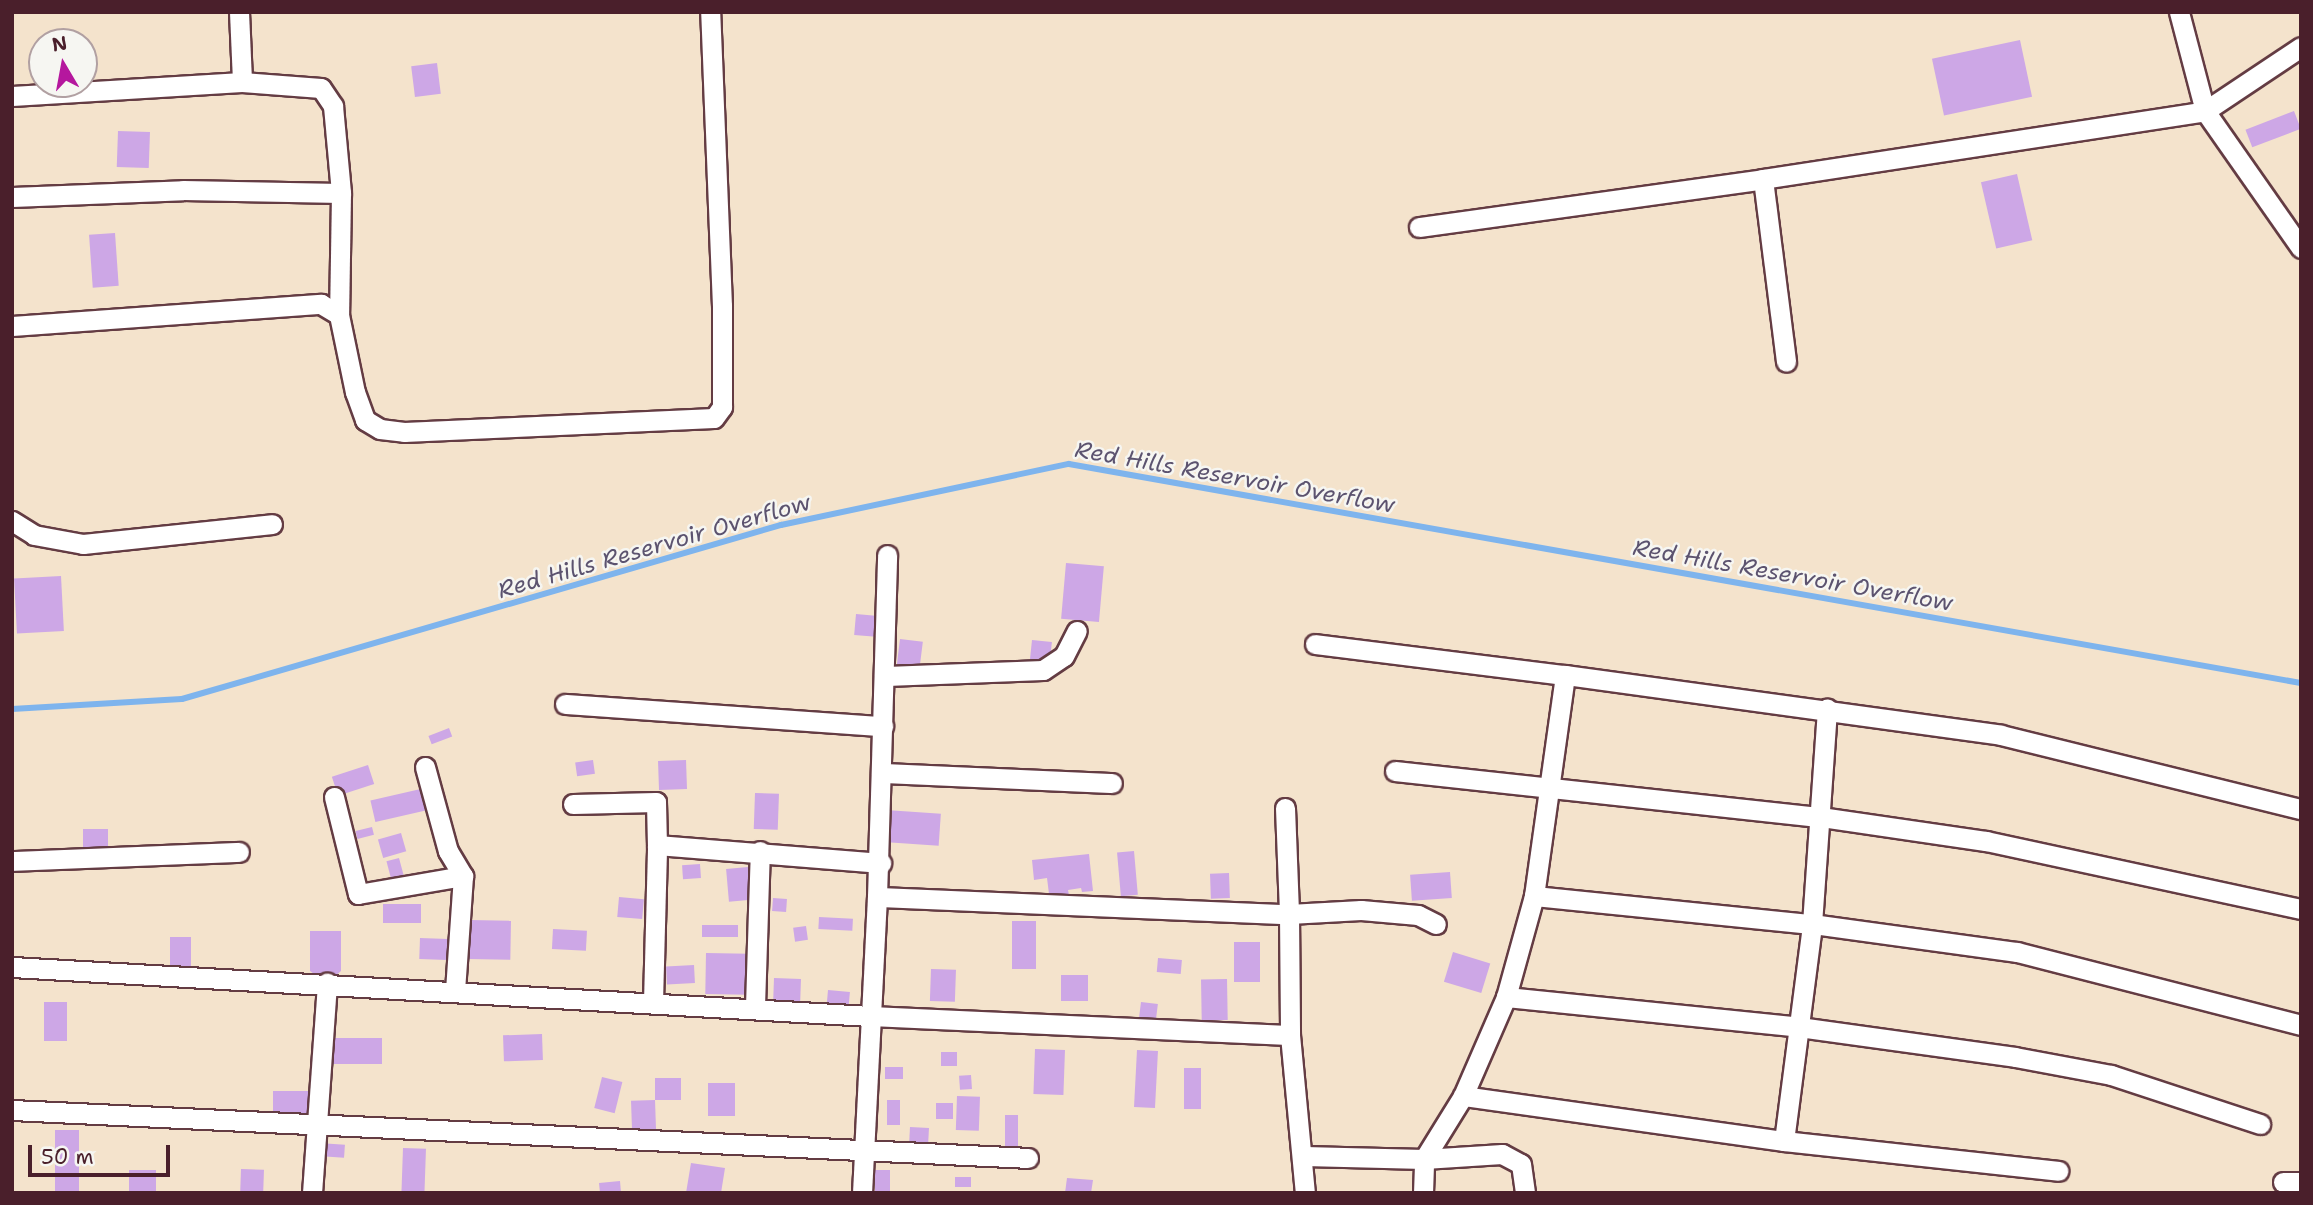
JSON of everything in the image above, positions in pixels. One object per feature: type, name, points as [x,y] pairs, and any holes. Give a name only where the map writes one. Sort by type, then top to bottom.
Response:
[{"type":"street","points":[[239,12],[242,82]]},
{"type":"street","points":[[12,96],[242,82],[309,84],[329,95],[341,192],[339,314],[361,411],[365,420],[380,429],[404,432],[714,418],[722,407],[722,306],[710,12]]},
{"type":"street","points":[[2179,12],[2205,111],[2301,248]]},
{"type":"street","points":[[1419,227],[1763,179],[2205,111],[2301,47]]},
{"type":"street","points":[[1763,179],[1786,362]]},
{"type":"street","points":[[12,197],[183,190],[341,192]]},
{"type":"street","points":[[12,326],[284,304],[321,304],[339,314]]},
{"type":"street","points":[[12,520],[34,535],[83,544],[272,524]]},
{"type":"street","points":[[862,1193],[869,1016],[881,863],[887,555]]},
{"type":"street","points":[[886,676],[1043,670],[1064,656],[1077,631]]},
{"type":"street","points":[[1315,644],[1565,674],[2001,735],[2301,809]]},
{"type":"street","points":[[1423,1193],[1424,1158],[1463,1096],[1506,997],[1534,896],[1552,786],[1565,674]]},
{"type":"street","points":[[565,704],[883,726]]},
{"type":"street","points":[[1784,1141],[1812,924],[1827,709]]},
{"type":"street","points":[[425,767],[448,850],[463,876],[455,990]]},
{"type":"street","points":[[1395,771],[1821,817],[1986,841],[2301,909]]},
{"type":"street","points":[[882,773],[1112,783]]},
{"type":"street","points":[[334,797],[358,894],[463,876]]},
{"type":"street","points":[[573,804],[656,802],[653,1002]]},
{"type":"street","points":[[1285,808],[1290,1035],[1304,1156],[1305,1193]]},
{"type":"street","points":[[657,845],[760,851],[881,863]]},
{"type":"street","points":[[755,1006],[760,851]]},
{"type":"street","points":[[12,861],[239,852]]},
{"type":"street","points":[[1534,896],[1812,924],[2017,952],[2301,1025]]},
{"type":"street","points":[[877,897],[1289,914],[1361,910],[1418,915],[1436,924]]},
{"type":"street","points":[[12,967],[755,1006],[869,1016],[1290,1035]]},
{"type":"street","points":[[312,1193],[327,983]]},
{"type":"street","points":[[1506,997],[1799,1027],[2111,1074],[2260,1124]]},
{"type":"street","points":[[1463,1096],[1784,1141],[2058,1171]]},
{"type":"street","points":[[12,1110],[1028,1158]]},
{"type":"street","points":[[1304,1156],[1514,1157],[1525,1175],[1525,1193]]},
{"type":"building","points":[[2020,40],[2032,97],[1944,115],[1932,59]]},
{"type":"building","points":[[437,63],[441,94],[415,97],[411,66]]},
{"type":"building","points":[[2294,111],[2301,129],[2252,147],[2245,130]]},
{"type":"building","points":[[118,131],[150,132],[149,168],[117,167]]},
{"type":"building","points":[[2017,174],[2032,240],[1996,249],[1981,182]]},
{"type":"building","points":[[115,233],[119,286],[93,288],[89,235]]},
{"type":"building","points":[[1066,563],[1104,566],[1099,622],[1061,619]]},
{"type":"building","points":[[61,576],[64,631],[17,633],[14,578]]},
{"type":"building","points":[[856,614],[881,616],[879,637],[854,635]]},
{"type":"building","points":[[900,639],[923,642],[920,669],[897,666]]},
{"type":"building","points":[[1032,640],[1052,642],[1050,662],[1030,660]]},
{"type":"building","points":[[449,728],[452,736],[432,744],[428,736]]},
{"type":"building","points":[[593,760],[595,774],[577,776],[575,763]]},
{"type":"building","points":[[686,760],[687,789],[659,790],[658,761]]},
{"type":"building","points":[[368,765],[374,784],[338,796],[332,777]]},
{"type":"building","points":[[425,788],[430,809],[375,822],[370,801]]},
{"type":"building","points":[[755,793],[779,794],[778,830],[754,829]]},
{"type":"building","points":[[886,810],[941,814],[939,846],[884,842]]},
{"type":"building","points":[[372,827],[374,835],[357,839],[356,831]]},
{"type":"building","points":[[83,829],[108,829],[108,854],[83,854]]},
{"type":"building","points":[[401,833],[406,851],[383,858],[378,840]]},
{"type":"building","points":[[1134,851],[1138,895],[1121,896],[1117,852]]},
{"type":"building","points":[[1089,854],[1093,891],[1082,892],[1081,888],[1068,890],[1069,895],[1049,894],[1047,878],[1034,880],[1032,860]]},
{"type":"building","points":[[399,858],[406,884],[393,887],[386,861]]},
{"type":"building","points":[[700,864],[701,878],[683,879],[682,865]]},
{"type":"building","points":[[748,867],[751,900],[729,902],[726,869]]},
{"type":"building","points":[[1450,872],[1452,898],[1412,901],[1410,875]]},
{"type":"building","points":[[1229,873],[1230,898],[1211,899],[1210,874]]},
{"type":"building","points":[[619,897],[644,899],[642,919],[617,917]]},
{"type":"building","points":[[773,898],[787,899],[786,912],[772,911]]},
{"type":"building","points":[[383,904],[421,904],[421,923],[383,923]]},
{"type":"building","points":[[819,917],[853,919],[852,931],[818,929]]},
{"type":"building","points":[[469,920],[511,921],[510,960],[468,959]]},
{"type":"building","points":[[1012,921],[1036,921],[1036,969],[1012,969]]},
{"type":"building","points":[[702,925],[738,925],[738,937],[702,937]]},
{"type":"building","points":[[806,926],[808,940],[795,942],[793,928]]},
{"type":"building","points":[[553,929],[587,931],[586,951],[552,949]]},
{"type":"building","points":[[310,931],[341,931],[341,971],[327,983],[310,971]]},
{"type":"building","points":[[170,937],[191,937],[191,966],[170,966]]},
{"type":"building","points":[[420,938],[455,939],[454,960],[419,959]]},
{"type":"building","points":[[1234,942],[1260,942],[1260,982],[1234,982]]},
{"type":"building","points":[[1453,952],[1490,963],[1481,993],[1444,982]]},
{"type":"building","points":[[706,953],[749,954],[748,995],[705,994]]},
{"type":"building","points":[[1158,958],[1182,960],[1181,974],[1157,972]]},
{"type":"building","points":[[694,965],[695,983],[667,984],[666,966]]},
{"type":"building","points":[[931,969],[956,970],[955,1002],[930,1001]]},
{"type":"building","points":[[1061,975],[1088,975],[1088,1001],[1061,1001]]},
{"type":"building","points":[[774,978],[801,979],[800,1005],[773,1004]]},
{"type":"building","points":[[1201,979],[1227,979],[1228,1020],[1202,1020]]},
{"type":"building","points":[[828,990],[850,992],[849,1005],[827,1003]]},
{"type":"building","points":[[44,1002],[67,1002],[67,1041],[44,1041]]},
{"type":"building","points":[[1141,1002],[1158,1004],[1155,1027],[1138,1025]]},
{"type":"building","points":[[542,1034],[543,1060],[504,1061],[503,1035]]},
{"type":"building","points":[[328,1038],[382,1038],[382,1064],[328,1064]]},
{"type":"building","points":[[1035,1049],[1065,1050],[1063,1095],[1033,1094]]},
{"type":"building","points":[[1137,1050],[1158,1051],[1155,1108],[1134,1107]]},
{"type":"building","points":[[941,1052],[957,1052],[957,1066],[941,1066]]},
{"type":"building","points":[[885,1067],[903,1067],[903,1079],[885,1079]]},
{"type":"building","points":[[1184,1068],[1201,1068],[1201,1109],[1184,1109]]},
{"type":"building","points":[[971,1075],[972,1089],[960,1090],[959,1076]]},
{"type":"building","points":[[602,1077],[622,1082],[615,1113],[594,1108]]},
{"type":"building","points":[[655,1078],[681,1078],[681,1100],[655,1100]]},
{"type":"building","points":[[708,1083],[735,1083],[735,1116],[708,1116]]},
{"type":"building","points":[[273,1091],[311,1091],[311,1115],[273,1115]]},
{"type":"building","points":[[957,1096],[980,1097],[979,1131],[956,1130]]},
{"type":"building","points":[[655,1100],[656,1131],[632,1132],[631,1101]]},
{"type":"building","points":[[887,1100],[900,1100],[900,1125],[887,1125]]},
{"type":"building","points":[[936,1103],[953,1103],[953,1119],[936,1119]]},
{"type":"building","points":[[1005,1115],[1018,1115],[1018,1150],[1005,1150]]},
{"type":"building","points":[[910,1127],[929,1128],[928,1144],[909,1143]]},
{"type":"building","points":[[55,1130],[79,1130],[79,1193],[55,1193]]},
{"type":"building","points":[[319,1143],[345,1145],[344,1158],[318,1156]]},
{"type":"building","points":[[403,1148],[426,1149],[424,1193],[401,1193]]},
{"type":"building","points":[[691,1163],[725,1168],[721,1193],[686,1193]]},
{"type":"building","points":[[241,1169],[264,1170],[263,1193],[240,1193]]},
{"type":"building","points":[[129,1170],[156,1170],[156,1193],[129,1193]]},
{"type":"building","points":[[875,1170],[890,1170],[890,1193],[875,1193]]},
{"type":"building","points":[[955,1177],[971,1177],[971,1187],[955,1187]]},
{"type":"building","points":[[1067,1178],[1093,1180],[1091,1193],[1065,1193]]},
{"type":"building","points":[[620,1181],[621,1193],[600,1193],[599,1183]]},
{"type":"waterway","name":"Red Hills Reservoir Overflow","points":[[12,709],[182,699],[781,525],[1069,464],[2301,683]]}]
